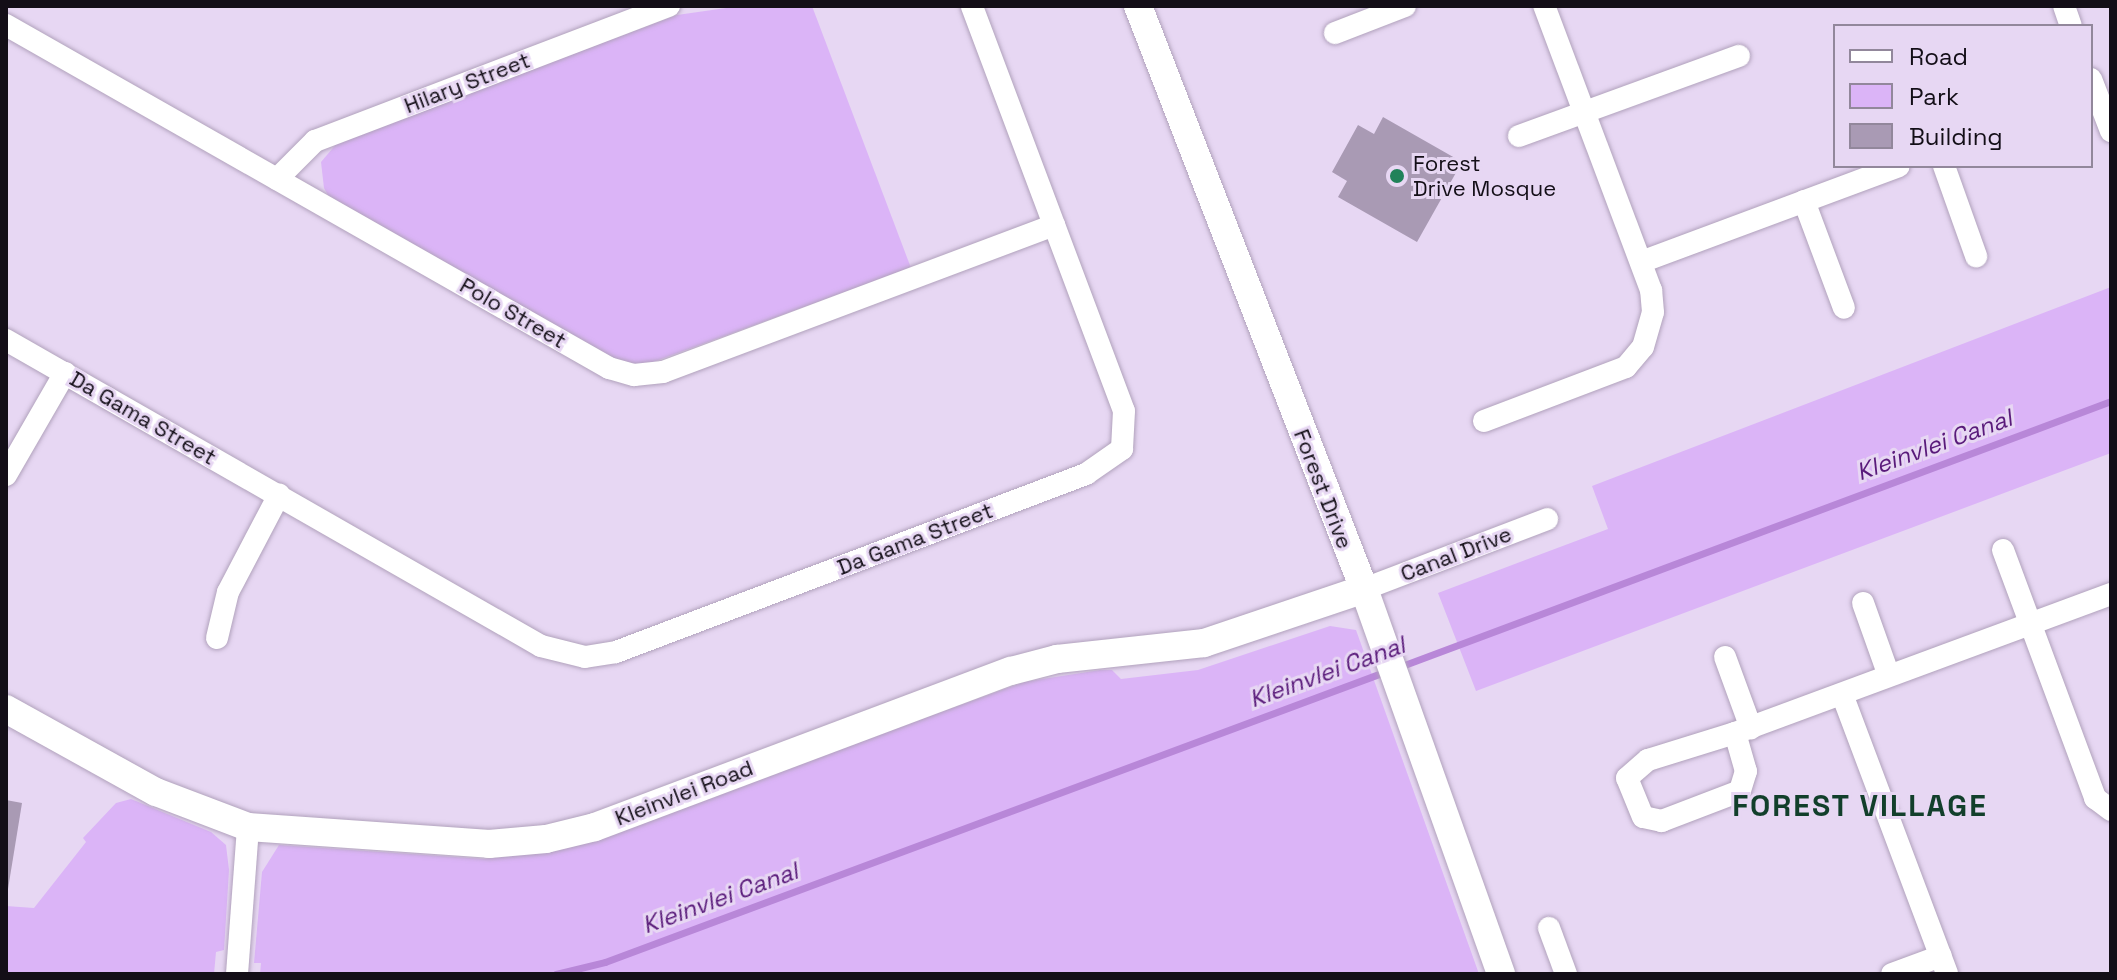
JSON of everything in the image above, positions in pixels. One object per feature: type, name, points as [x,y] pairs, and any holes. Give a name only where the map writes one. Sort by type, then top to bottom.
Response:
[{"type":"street","name":"Hilary Street","points":[[277,179],[315,141],[669,6]]},
{"type":"street","name":"Da Gama Street","points":[[6,340],[541,646],[585,657],[616,652],[1086,474],[1116,457],[1126,431],[1124,411],[972,6]]},
{"type":"street","name":"Forest Drive","points":[[1138,6],[1378,626],[1501,974]]},
{"type":"street","points":[[1335,33],[1405,6]]},
{"type":"street","points":[[1484,421],[1631,363],[1643,347],[1653,312],[1641,262],[1544,6]]},
{"type":"street","name":"Polo Street","points":[[6,25],[609,368],[634,375],[663,372],[1054,225]]},
{"type":"street","points":[[1519,136],[1739,56]]},
{"type":"street","points":[[2097,88],[2111,131]]},
{"type":"street","points":[[1641,262],[1894,168]]},
{"type":"street","points":[[1945,168],[1976,256]]},
{"type":"street","points":[[1804,201],[1844,308]]},
{"type":"street","points":[[6,475],[65,373]]},
{"type":"street","points":[[217,638],[228,592],[279,495]]},
{"type":"street","name":"Canal Drive","points":[[1364,589],[1547,519]]},
{"type":"street","points":[[2003,550],[2095,798],[2111,810]]},
{"type":"street","name":"Kleinvlei Road","points":[[6,709],[134,781],[248,827],[489,844],[546,839],[595,827],[1011,671],[1057,659],[1204,643],[1364,589]]},
{"type":"street","points":[[1725,657],[1743,730],[1746,771],[1740,791],[1662,821],[1643,817],[1627,784],[1635,769],[1743,730],[1842,694],[2111,594]]},
{"type":"street","points":[[1863,603],[1889,676]]},
{"type":"street","points":[[1842,694],[1944,965],[1892,974]]},
{"type":"street","points":[[238,971],[248,827]]},
{"type":"street","points":[[1549,928],[1566,974]]},
{"type":"green space","points":[[740,6],[812,6],[911,268],[642,366],[620,363],[329,197],[324,188],[321,162],[338,142],[677,15]]},
{"type":"green space","points":[[2111,287],[2111,453],[1476,691],[1438,593],[1608,529],[1592,486]]},
{"type":"green space","points":[[1330,626],[1356,630],[1479,974],[260,974],[261,963],[254,963],[262,872],[279,845],[484,859],[557,851],[1024,682],[1100,670],[1112,670],[1121,679],[1198,670]]},
{"type":"green space","points":[[131,799],[211,832],[226,845],[229,870],[224,950],[216,952],[214,974],[6,974],[6,906],[34,908],[86,842],[83,838],[116,803]]},
{"type":"building","name":"Forest Drive Mosque","points":[[1383,117],[1462,162],[1417,242],[1338,197],[1347,181],[1332,172],[1358,125],[1374,134]]},
{"type":"building","points":[[6,800],[22,803],[8,889],[6,889]]},
{"type":"waterway","name":"Kleinvlei Canal","points":[[1399,667],[2111,401]]},
{"type":"waterway","name":"Kleinvlei Canal","points":[[556,974],[605,962],[1387,671]]},
{"type":"place","name":"Forest Drive Mosque","points":[[1397,176]]},
{"type":"district","name":"FOREST VILLAGE","points":[[1860,806]]}]
